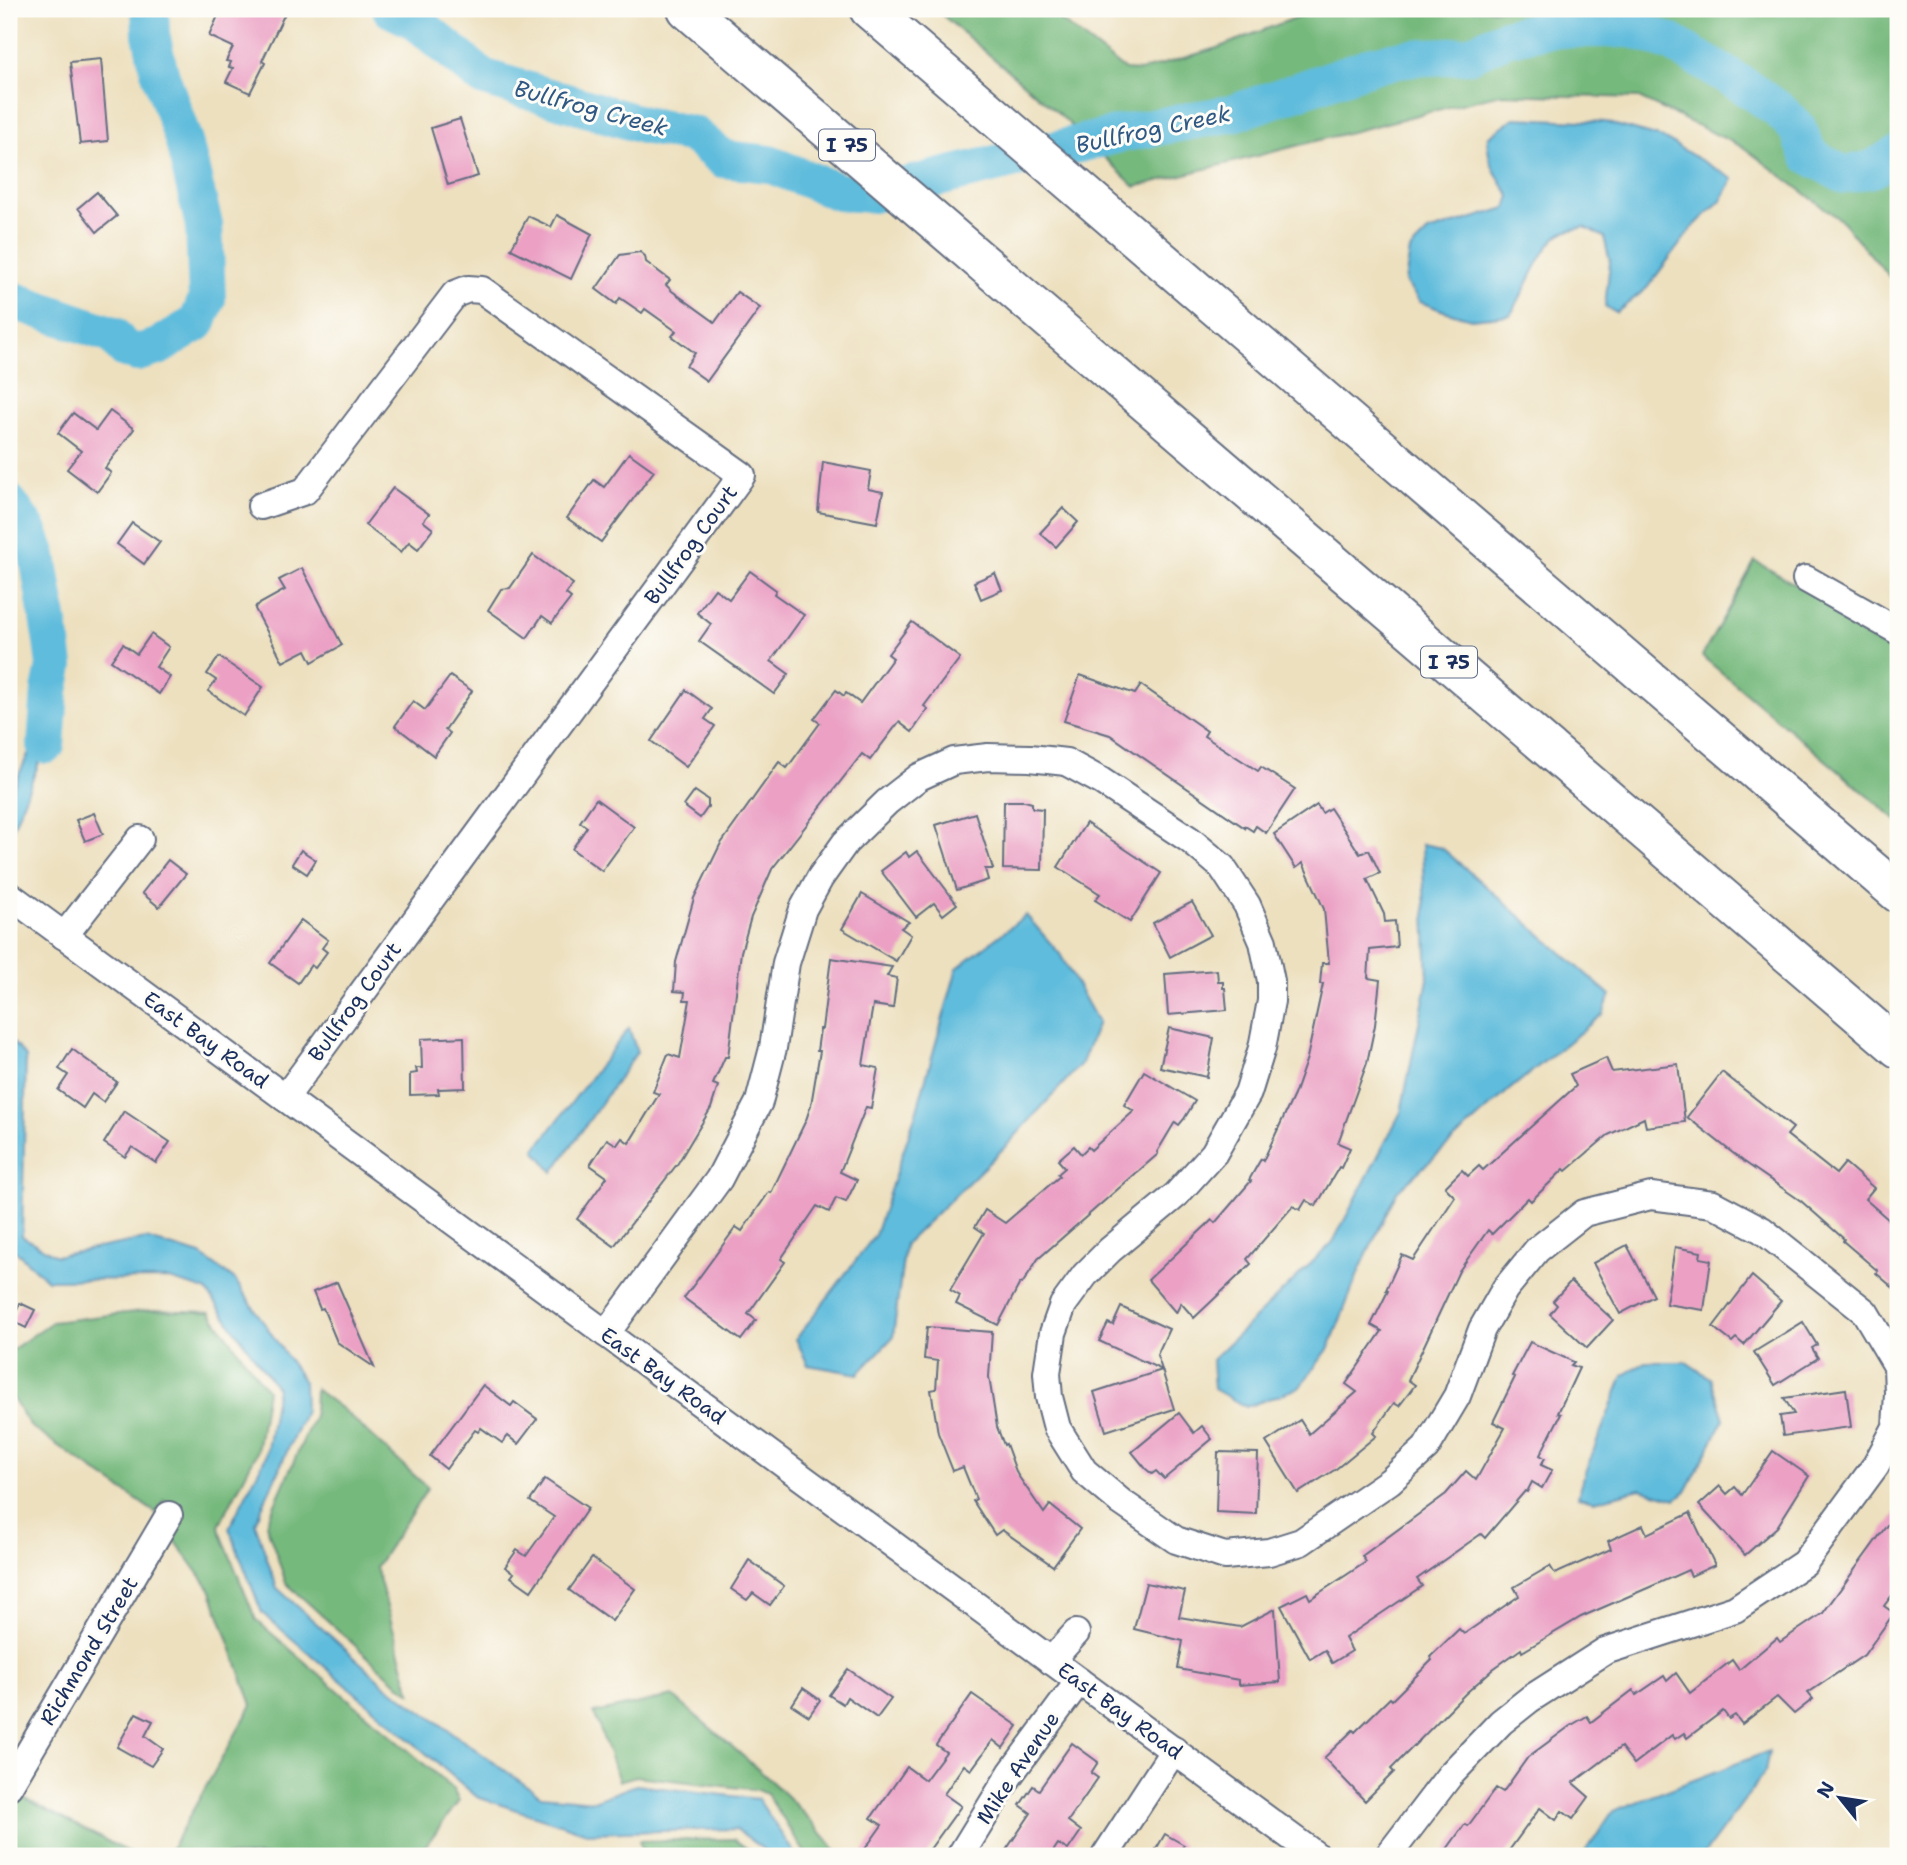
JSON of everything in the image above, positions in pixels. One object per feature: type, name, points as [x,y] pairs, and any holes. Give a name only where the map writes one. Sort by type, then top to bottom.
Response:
[{"type":"highway","points":[[869,9],[1898,894]]},
{"type":"highway","name":"I 75","points":[[691,12],[1898,1048]]},
{"type":"street","name":"Bullfrog Court","points":[[261,506],[305,491],[455,294],[468,289],[482,290],[742,475],[285,1098]]},
{"type":"street","points":[[1806,579],[1898,632]]},
{"type":"street","points":[[606,1334],[719,1179],[731,1157],[760,1102],[773,1048],[786,963],[803,909],[820,878],[845,843],[887,802],[919,777],[954,761],[988,757],[1030,758],[1066,762],[1101,781],[1178,832],[1222,867],[1247,905],[1263,942],[1272,1001],[1262,1048],[1248,1093],[1214,1153],[1176,1195],[1110,1250],[1085,1275],[1063,1305],[1053,1333],[1047,1373],[1056,1428],[1084,1471],[1122,1502],[1176,1540],[1225,1556],[1269,1552],[1301,1542],[1390,1480],[1426,1448],[1457,1396],[1482,1329],[1505,1289],[1536,1250],[1584,1213],[1651,1196],[1713,1204],[1762,1230],[1865,1312],[1897,1366],[1896,1427],[1876,1465],[1804,1563],[1735,1609],[1605,1651],[1530,1699],[1501,1721],[1450,1775],[1388,1856]]},
{"type":"street","points":[[64,936],[140,839]]},
{"type":"street","name":"East Bay Road","points":[[11,897],[1317,1856]]},
{"type":"street","name":"Richmond Street","points":[[9,1786],[169,1515]]},
{"type":"street","points":[[1052,1661],[1076,1633]]},
{"type":"street","name":"Mike Avenue","points":[[960,1856],[1011,1773],[1079,1681]]},
{"type":"street","points":[[1105,1856],[1174,1750]]},
{"type":"green space","points":[[935,9],[1046,9],[1125,70],[1140,71],[1217,48],[1318,9],[1898,9],[1898,287],[1842,221],[1743,147],[1639,98],[1500,94],[1135,187],[1057,112]]},
{"type":"green space","points":[[1755,561],[1898,644],[1898,821],[1702,656]]},
{"type":"green space","points":[[151,1310],[210,1312],[267,1390],[257,1452],[219,1526],[220,1531],[256,1620],[452,1788],[459,1801],[418,1856],[167,1856],[252,1705],[210,1589],[171,1535],[184,1512],[164,1500],[156,1513],[31,1427],[9,1393],[9,1352],[52,1322]]},
{"type":"green space","points":[[315,1389],[342,1409],[428,1488],[376,1567],[411,1693],[286,1583],[266,1524],[314,1416]]},
{"type":"green space","points":[[673,1696],[803,1812],[840,1856],[807,1856],[767,1794],[758,1790],[636,1776],[619,1781],[594,1713]]},
{"type":"green space","points":[[18,1795],[136,1856],[9,1856],[9,1811]]},
{"type":"green space","points":[[734,1839],[757,1856],[645,1856],[639,1841]]},
{"type":"water","points":[[1514,118],[1605,122],[1663,138],[1733,179],[1722,199],[1692,228],[1647,288],[1616,313],[1605,306],[1610,262],[1604,237],[1585,227],[1559,235],[1545,250],[1510,315],[1471,319],[1420,302],[1405,282],[1410,250],[1428,232],[1506,208],[1510,196],[1491,161],[1488,137]]},
{"type":"water","points":[[38,733],[46,745],[9,838],[9,796]]},
{"type":"water","points":[[1422,844],[1442,848],[1610,995],[1603,1014],[1509,1090],[1397,1191],[1360,1269],[1329,1348],[1299,1388],[1246,1407],[1214,1389],[1212,1360],[1333,1242],[1401,1112],[1428,979]]},
{"type":"water","points":[[1026,915],[1060,954],[1098,1022],[1082,1063],[1009,1143],[905,1244],[893,1337],[858,1374],[808,1365],[796,1339],[875,1235],[917,1110],[957,968]]},
{"type":"water","points":[[629,1028],[637,1052],[553,1172],[535,1150]]},
{"type":"water","points":[[9,1038],[26,1057],[22,1236],[56,1256],[146,1239],[201,1255],[235,1280],[304,1382],[305,1411],[255,1523],[277,1588],[385,1685],[541,1796],[594,1801],[636,1785],[758,1799],[796,1856],[773,1856],[736,1829],[587,1833],[477,1797],[262,1613],[229,1528],[266,1456],[277,1388],[206,1290],[169,1279],[47,1280],[9,1245]]},
{"type":"water","points":[[1646,1362],[1686,1362],[1711,1379],[1724,1419],[1687,1490],[1676,1499],[1640,1489],[1594,1501],[1578,1497],[1585,1472],[1623,1376]]},
{"type":"water","points":[[1769,1751],[1765,1772],[1703,1856],[1583,1856],[1613,1811]]},
{"type":"building","points":[[221,9],[287,9],[250,93],[226,82],[233,68],[229,67],[231,62],[226,61],[233,47],[209,36]]},
{"type":"building","points":[[101,59],[108,141],[80,144],[70,62]]},
{"type":"building","points":[[460,119],[478,176],[448,185],[431,128]]},
{"type":"building","points":[[97,192],[117,216],[97,232],[78,208]]},
{"type":"building","points":[[557,215],[592,234],[571,279],[511,249],[528,216],[551,227]]},
{"type":"building","points":[[640,252],[645,256],[646,262],[670,280],[666,285],[672,291],[715,322],[737,292],[760,308],[707,381],[686,366],[695,353],[672,336],[676,331],[645,309],[642,313],[620,298],[616,304],[596,289],[620,255]]},
{"type":"building","points":[[110,411],[134,429],[105,468],[111,473],[97,492],[67,469],[81,451],[58,433],[73,413],[96,430]]},
{"type":"building","points":[[629,453],[654,471],[601,542],[567,518],[594,480],[604,487]]},
{"type":"building","points":[[823,462],[871,471],[868,489],[883,492],[877,523],[818,512]]},
{"type":"building","points":[[393,488],[429,514],[423,521],[433,529],[418,549],[409,542],[401,552],[365,525]]},
{"type":"building","points":[[1063,508],[1078,522],[1056,547],[1040,533]]},
{"type":"building","points":[[132,523],[160,542],[144,564],[117,544]]},
{"type":"building","points":[[533,555],[573,584],[566,594],[571,598],[552,623],[542,616],[527,638],[488,610],[501,589],[510,588]]},
{"type":"building","points":[[302,568],[342,645],[312,662],[306,650],[283,662],[255,609],[285,590],[279,580]]},
{"type":"building","points":[[750,571],[776,590],[774,594],[804,615],[771,661],[789,674],[774,694],[699,641],[711,624],[697,613],[715,589],[729,599]]},
{"type":"building","points":[[995,573],[1002,590],[981,599],[974,582]]},
{"type":"building","points":[[912,622],[960,658],[924,706],[928,709],[912,732],[899,722],[870,760],[862,754],[772,869],[751,917],[741,952],[728,1057],[725,1057],[713,1084],[718,1086],[711,1108],[678,1163],[614,1246],[577,1219],[607,1177],[590,1165],[607,1139],[617,1145],[622,1138],[629,1143],[659,1094],[653,1092],[668,1054],[680,1058],[690,1000],[684,1000],[685,992],[674,991],[676,962],[694,898],[720,845],[779,762],[787,768],[820,723],[814,719],[836,690],[844,696],[846,693],[860,703],[893,658],[888,654]]},
{"type":"building","points":[[151,634],[169,647],[156,667],[170,677],[159,694],[111,661],[123,644],[137,654]]},
{"type":"building","points":[[219,657],[263,687],[244,716],[208,691],[216,680],[207,674]]},
{"type":"building","points":[[1080,675],[1135,694],[1141,685],[1207,731],[1204,736],[1258,771],[1261,767],[1295,789],[1266,833],[1256,826],[1253,831],[1245,828],[1110,735],[1064,721]]},
{"type":"building","points":[[450,676],[472,691],[445,730],[450,733],[434,756],[395,726],[413,701],[425,710]]},
{"type":"building","points":[[686,690],[712,709],[705,719],[715,726],[686,767],[651,741]]},
{"type":"building","points":[[695,791],[708,800],[708,807],[700,818],[684,806]]},
{"type":"building","points":[[596,799],[634,827],[602,871],[572,849],[587,827],[580,822]]},
{"type":"building","points":[[1004,801],[1025,801],[1032,803],[1032,808],[1043,809],[1042,870],[1003,869]]},
{"type":"building","points":[[1317,805],[1322,813],[1330,808],[1360,854],[1369,850],[1380,873],[1367,879],[1384,914],[1385,922],[1395,921],[1397,947],[1370,950],[1368,978],[1380,980],[1367,1063],[1338,1143],[1350,1148],[1341,1168],[1339,1167],[1316,1206],[1306,1200],[1300,1210],[1293,1206],[1247,1259],[1251,1264],[1194,1318],[1181,1303],[1176,1313],[1148,1280],[1212,1220],[1215,1223],[1251,1181],[1249,1180],[1261,1159],[1263,1161],[1294,1095],[1307,1058],[1323,984],[1320,984],[1322,963],[1329,963],[1324,909],[1303,863],[1296,868],[1274,834]]},
{"type":"building","points":[[94,813],[103,834],[85,841],[76,820]]},
{"type":"building","points":[[975,813],[993,869],[985,869],[988,880],[957,890],[936,825]]},
{"type":"building","points":[[1086,823],[1161,873],[1130,922],[1095,900],[1100,894],[1058,867]]},
{"type":"building","points":[[301,850],[316,860],[307,874],[292,864]]},
{"type":"building","points":[[917,851],[957,904],[943,915],[934,903],[916,917],[881,871],[906,852],[909,857]]},
{"type":"building","points":[[168,860],[186,874],[159,907],[142,893]]},
{"type":"building","points":[[862,894],[909,922],[901,928],[911,935],[896,961],[842,929]]},
{"type":"building","points":[[1192,902],[1211,935],[1170,957],[1153,923]]},
{"type":"building","points":[[301,920],[328,940],[322,948],[327,952],[315,968],[311,965],[298,983],[270,963]]},
{"type":"building","points":[[831,958],[892,967],[887,976],[897,978],[893,1008],[873,1005],[863,1065],[878,1068],[871,1108],[866,1107],[840,1172],[857,1180],[846,1202],[836,1198],[829,1212],[817,1206],[781,1259],[785,1262],[748,1314],[756,1320],[741,1340],[684,1298],[736,1227],[742,1231],[769,1192],[771,1193],[806,1120],[820,1051],[817,1051]]},
{"type":"building","points":[[1217,970],[1218,981],[1223,981],[1225,988],[1227,1010],[1168,1015],[1165,974]]},
{"type":"building","points":[[1169,1028],[1214,1038],[1207,1077],[1160,1067]]},
{"type":"building","points":[[464,1037],[465,1088],[438,1089],[439,1094],[410,1095],[410,1074],[417,1073],[416,1068],[422,1068],[421,1039]]},
{"type":"building","points":[[72,1049],[117,1082],[103,1102],[92,1094],[83,1108],[58,1090],[68,1075],[59,1069]]},
{"type":"building","points":[[1606,1058],[1612,1072],[1678,1064],[1685,1122],[1646,1127],[1644,1118],[1608,1135],[1566,1171],[1564,1169],[1531,1201],[1528,1198],[1492,1234],[1488,1230],[1459,1271],[1408,1380],[1415,1385],[1399,1406],[1394,1403],[1373,1433],[1376,1436],[1336,1469],[1298,1493],[1266,1442],[1300,1420],[1309,1434],[1357,1392],[1346,1384],[1382,1331],[1371,1325],[1388,1291],[1386,1290],[1402,1255],[1413,1260],[1455,1197],[1445,1187],[1462,1170],[1468,1176],[1479,1166],[1483,1170],[1576,1086],[1570,1074]]},
{"type":"building","points":[[1144,1071],[1195,1101],[1179,1125],[1175,1122],[1158,1154],[1038,1259],[1022,1284],[1020,1283],[998,1325],[956,1304],[960,1296],[950,1290],[984,1233],[975,1227],[985,1210],[1005,1223],[1060,1176],[1058,1174],[1065,1168],[1058,1160],[1074,1146],[1081,1154],[1088,1147],[1091,1150],[1134,1111],[1124,1105]]},
{"type":"building","points":[[1722,1072],[1793,1128],[1787,1135],[1836,1174],[1845,1163],[1874,1188],[1865,1199],[1898,1228],[1898,1292],[1801,1201],[1743,1161],[1687,1117]]},
{"type":"building","points":[[124,1111],[170,1142],[156,1163],[132,1147],[125,1157],[104,1143]]},
{"type":"building","points":[[1627,1245],[1654,1296],[1620,1314],[1593,1263]]},
{"type":"building","points":[[1675,1247],[1701,1252],[1700,1258],[1711,1260],[1704,1310],[1666,1304]]},
{"type":"building","points":[[1752,1276],[1781,1301],[1744,1345],[1736,1338],[1732,1342],[1713,1327]]},
{"type":"building","points":[[1571,1281],[1613,1320],[1587,1348],[1550,1314],[1557,1305],[1553,1301]]},
{"type":"building","points":[[337,1282],[374,1367],[337,1342],[323,1308],[320,1309],[313,1292]]},
{"type":"building","points":[[20,1303],[35,1310],[26,1328],[12,1321]]},
{"type":"building","points":[[1121,1307],[1169,1329],[1157,1355],[1162,1370],[1099,1341],[1108,1323],[1113,1325]]},
{"type":"building","points":[[1803,1322],[1817,1345],[1812,1348],[1818,1358],[1775,1385],[1754,1352]]},
{"type":"building","points":[[927,1327],[992,1332],[989,1377],[997,1427],[1004,1445],[1006,1444],[1017,1474],[1044,1513],[1050,1505],[1080,1529],[1053,1566],[1002,1530],[995,1535],[973,1501],[976,1499],[963,1467],[953,1471],[938,1433],[931,1390],[936,1389],[938,1361],[924,1359]]},
{"type":"building","points":[[1530,1342],[1574,1362],[1571,1365],[1579,1368],[1558,1413],[1561,1414],[1540,1455],[1545,1458],[1541,1465],[1552,1470],[1542,1488],[1532,1482],[1527,1492],[1525,1491],[1485,1538],[1481,1534],[1417,1579],[1422,1586],[1345,1638],[1352,1651],[1332,1663],[1325,1650],[1310,1659],[1281,1606],[1307,1593],[1310,1599],[1366,1562],[1362,1556],[1446,1494],[1466,1471],[1476,1480],[1505,1428],[1493,1422]]},
{"type":"building","points":[[1162,1370],[1174,1409],[1106,1431],[1094,1392]]},
{"type":"building","points":[[483,1385],[511,1406],[514,1402],[537,1419],[518,1444],[508,1436],[502,1443],[481,1428],[478,1432],[475,1430],[446,1469],[430,1456]]},
{"type":"building","points":[[1846,1389],[1851,1427],[1783,1436],[1780,1416],[1794,1414],[1784,1398]]},
{"type":"building","points":[[1179,1413],[1194,1433],[1202,1426],[1212,1439],[1164,1479],[1156,1471],[1152,1474],[1146,1469],[1132,1452]]},
{"type":"building","points":[[1773,1451],[1809,1476],[1777,1527],[1745,1555],[1699,1505],[1720,1486],[1727,1494],[1735,1487],[1742,1495]]},
{"type":"building","points":[[1218,1452],[1258,1453],[1256,1514],[1216,1512]]},
{"type":"building","points":[[545,1479],[588,1508],[531,1591],[511,1577],[514,1573],[505,1567],[517,1550],[526,1556],[554,1517],[530,1501]]},
{"type":"building","points":[[1898,1510],[1898,1587],[1884,1606],[1894,1613],[1864,1655],[1808,1693],[1813,1699],[1794,1714],[1777,1697],[1742,1724],[1735,1715],[1729,1719],[1723,1711],[1687,1738],[1684,1733],[1675,1739],[1672,1735],[1634,1764],[1621,1747],[1573,1783],[1589,1797],[1573,1819],[1562,1811],[1556,1820],[1540,1808],[1505,1856],[1442,1856],[1496,1788],[1503,1792],[1528,1757],[1570,1726],[1587,1716],[1591,1722],[1633,1690],[1636,1695],[1664,1676],[1667,1681],[1676,1673],[1690,1693],[1732,1660],[1739,1670],[1777,1638],[1780,1642],[1823,1613]]},
{"type":"building","points":[[1690,1513],[1715,1565],[1691,1576],[1688,1570],[1581,1617],[1522,1652],[1521,1649],[1465,1694],[1391,1769],[1394,1772],[1365,1801],[1324,1758],[1390,1698],[1392,1700],[1459,1629],[1464,1634],[1519,1596],[1514,1587],[1550,1566],[1555,1574],[1611,1549],[1608,1541],[1643,1525],[1647,1534]]},
{"type":"building","points":[[592,1558],[635,1589],[612,1621],[569,1590]]},
{"type":"building","points":[[749,1560],[784,1586],[770,1605],[753,1593],[747,1600],[731,1589]]},
{"type":"building","points":[[1146,1583],[1185,1591],[1179,1617],[1240,1627],[1275,1609],[1280,1682],[1239,1685],[1239,1680],[1178,1669],[1183,1641],[1134,1629]]},
{"type":"building","points":[[848,1669],[891,1699],[877,1718],[847,1697],[843,1704],[829,1695]]},
{"type":"building","points":[[803,1688],[820,1700],[809,1716],[792,1705]]},
{"type":"building","points":[[972,1694],[1018,1726],[1003,1748],[993,1740],[971,1770],[964,1765],[944,1794],[961,1806],[925,1856],[860,1856],[882,1825],[871,1818],[907,1767],[925,1780],[946,1752],[936,1745]]},
{"type":"building","points":[[136,1713],[153,1721],[145,1736],[163,1749],[151,1766],[117,1747]]},
{"type":"building","points":[[1072,1743],[1098,1762],[1091,1773],[1098,1778],[1068,1821],[1081,1831],[1068,1850],[1058,1844],[1050,1856],[1002,1856],[1031,1813],[1020,1805],[1033,1786],[1039,1790]]},
{"type":"building","points":[[1165,1834],[1184,1845],[1177,1856],[1152,1856]]},
{"type":"waterway","name":"Bullfrog Creek","points":[[9,299],[113,335],[123,348],[137,353],[158,347],[197,323],[207,299],[204,225],[184,142],[159,70],[151,34],[150,9]]},
{"type":"waterway","name":"Bullfrog Creek","points":[[391,9],[414,20],[482,77],[643,125],[694,135],[723,159],[769,164],[839,192],[872,194],[1124,133],[1234,113],[1373,65],[1408,58],[1468,55],[1505,38],[1547,29],[1633,29],[1672,43],[1748,88],[1779,110],[1798,129],[1809,155],[1844,175],[1872,169],[1898,154]]},
{"type":"waterway","name":"Bullfrog Creek","points":[[9,503],[29,532],[38,556],[52,642],[55,666],[50,691],[46,745]]}]
